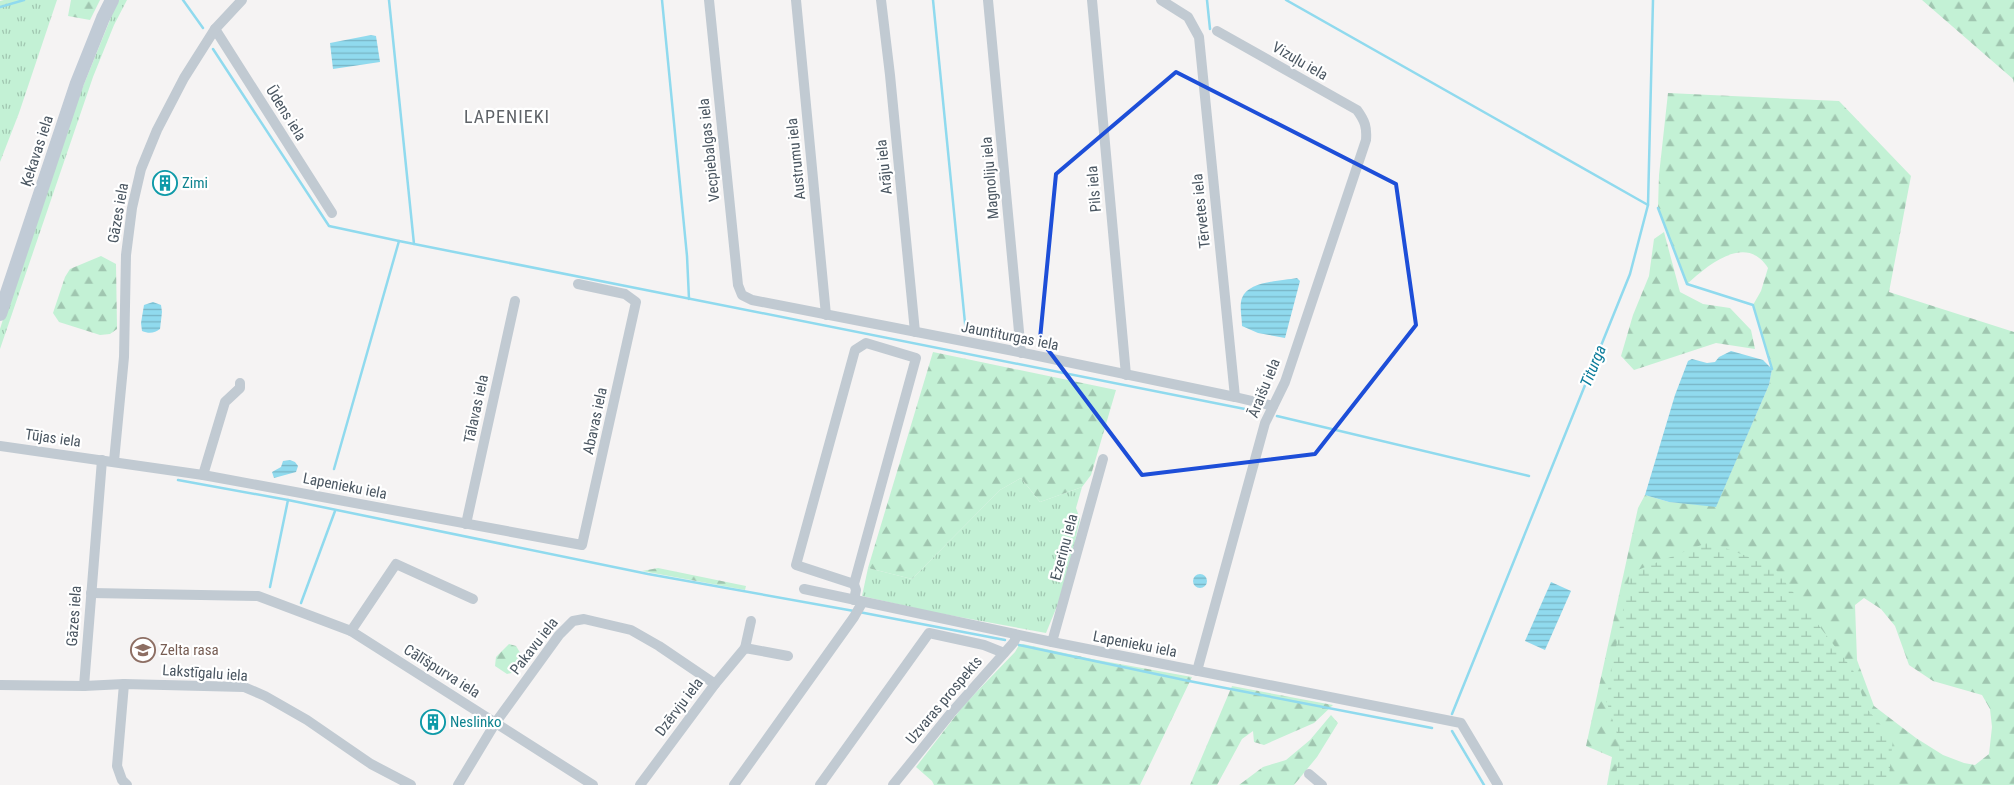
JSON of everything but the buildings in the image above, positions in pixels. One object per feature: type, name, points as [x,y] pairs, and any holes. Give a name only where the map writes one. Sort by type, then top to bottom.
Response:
[{"type":"main road","name":"Ķekavas iela","points":[[0,314],[77,83],[102,18],[112,0]]},
{"type":"street","name":"Gāzes iela","points":[[114,461],[124,357],[126,255],[134,198],[141,169],[171,100],[215,29],[242,0]]},
{"type":"street","name":"Vecpiebalgas iela","points":[[709,0],[738,285],[742,295]]},
{"type":"street","name":"Austrumu iela","points":[[796,0],[826,314]]},
{"type":"street","name":"Arāju iela","points":[[881,0],[915,332]]},
{"type":"street","name":"Magnoliju iela","points":[[988,0],[1021,353]]},
{"type":"street","name":"Pils iela","points":[[1092,0],[1126,374]]},
{"type":"street","name":"Tērvetes iela","points":[[1161,0],[1183,13],[1192,23],[1199,37],[1235,397]]},
{"type":"street","name":"Ūdens iela","points":[[215,29],[332,213]]},
{"type":"street","name":"Vizuļu iela","points":[[1217,31],[1357,110],[1364,120]]},
{"type":"street","name":"Āraišu iela","points":[[1197,671],[1265,423],[1285,382],[1366,140],[1367,129],[1364,120]]},
{"type":"street","name":"Abavas iela","points":[[578,284],[625,294],[636,302],[582,545]]},
{"type":"street","name":"Jauntiturgas iela","points":[[742,295],[752,300],[1126,374],[1273,406]]},
{"type":"street","name":"Tālavas iela","points":[[466,524],[515,300]]},
{"type":"street","points":[[734,785],[854,617],[858,601],[854,584],[916,358],[866,343],[855,350],[796,565],[854,584]]},
{"type":"street","points":[[204,475],[225,402],[240,388],[240,383]]},
{"type":"street","name":"Tūjas iela","points":[[0,446],[102,460]]},
{"type":"street","name":"Ezeriņu iela","points":[[1052,642],[1104,459]]},
{"type":"street","name":"Gāzes iela","points":[[84,686],[102,460]]},
{"type":"street","name":"Lapenieku iela","points":[[102,460],[204,475],[582,545]]},
{"type":"street","points":[[351,631],[396,564],[473,599]]},
{"type":"street","name":"Lapenieku iela","points":[[804,590],[983,626],[1017,635],[1461,723],[1498,785]]},
{"type":"street","name":"Cālīšpurva iela","points":[[91,593],[258,596],[351,631],[593,785]]},
{"type":"street","name":"Pakavu iela","points":[[458,785],[496,722],[559,635],[573,621],[584,619],[631,630],[659,646],[715,684]]},
{"type":"street","name":"Dzērvju iela","points":[[640,785],[715,684],[745,648],[751,622]]},
{"type":"street","points":[[820,785],[929,633],[984,645],[1004,653]]},
{"type":"street","name":"Uzvaras prospekts","points":[[893,785],[951,714],[1014,642],[1017,635]]},
{"type":"street","points":[[745,648],[788,656]]},
{"type":"street","points":[[124,684],[117,766],[122,780],[127,785]]},
{"type":"street","name":"Lakstīgalu iela","points":[[0,685],[84,686],[124,684],[244,687],[265,696],[307,720],[372,764],[411,785]]},
{"type":"street","points":[[1309,774],[1322,785]]},
{"type":"highlighted area","points":[[1176,72],[1396,184],[1416,325],[1315,454],[1142,475],[1040,339],[1056,174]]},
{"type":"green space","points":[[57,0],[19,113],[0,162],[0,1]]},
{"type":"green space","points":[[71,0],[100,0],[90,20],[68,16]]},
{"type":"green space","points":[[118,0],[127,0],[114,25],[93,77],[0,349],[0,329],[10,297],[80,94]]},
{"type":"green space","points":[[1922,0],[2014,0],[2014,83],[2013,79]]},
{"type":"green space","points":[[1668,93],[1839,101],[1911,176],[1889,292],[2014,332],[2014,785],[1607,785],[1612,757],[1586,746],[1638,508],[1645,495],[1669,502],[1716,506],[1769,385],[1772,369],[1753,305],[1761,291],[1768,268],[1759,258],[1749,253],[1738,253],[1716,261],[1687,284],[1658,208],[1659,175]],"holes":[[[1864,598],[1881,609],[1895,626],[1909,665],[1933,681],[1982,695],[1990,709],[1992,727],[1989,754],[1975,765],[1943,755],[1916,738],[1874,706],[1857,660],[1855,605]]]},
{"type":"green space","points":[[1664,232],[1680,292],[1703,304],[1730,308],[1751,330],[1755,349],[1716,343],[1634,370],[1621,356],[1633,315],[1649,276],[1654,239]]},
{"type":"green space","points":[[101,256],[116,264],[117,329],[110,334],[100,335],[59,322],[53,313],[65,277],[70,269]]},
{"type":"green space","points":[[933,352],[1116,390],[1091,475],[1082,487],[1040,502],[1021,478],[1000,490],[912,579],[868,568]]},
{"type":"green space","points":[[1021,478],[1040,502],[1082,487],[1076,508],[1080,519],[1065,587],[1046,633],[932,612],[862,596],[868,568],[912,579],[1000,490]]},
{"type":"green space","points":[[1709,542],[1773,566],[1853,670],[1867,709],[1893,739],[1888,785],[1615,785],[1620,743],[1606,700],[1630,573]]},
{"type":"green space","points":[[658,568],[746,586],[745,590],[642,571]]},
{"type":"green space","points":[[509,644],[516,646],[524,659],[516,672],[507,674],[495,666],[496,657]]},
{"type":"green space","points":[[1023,644],[1192,677],[1140,785],[934,785],[916,767],[964,705],[1015,652],[1019,645]]},
{"type":"green space","points":[[1232,686],[1333,705],[1314,723],[1264,745],[1254,742],[1253,731],[1242,739],[1217,785],[1190,785]]},
{"type":"green space","points":[[1331,715],[1338,723],[1317,757],[1294,785],[1239,785],[1263,767],[1286,760],[1310,740]]},
{"type":"water","points":[[371,35],[376,36],[380,62],[333,69],[330,43]]},
{"type":"water","points":[[1297,278],[1300,281],[1285,338],[1258,333],[1242,326],[1241,304],[1245,292],[1258,285]]},
{"type":"water","points":[[153,302],[161,305],[160,329],[152,333],[145,332],[142,331],[141,323],[144,305]]},
{"type":"water","points":[[1731,351],[1763,360],[1772,369],[1769,385],[1716,507],[1669,502],[1645,495],[1675,395],[1688,361],[1692,359],[1707,363],[1715,362],[1719,357]]},
{"type":"water","points":[[290,460],[298,466],[296,472],[274,478],[272,472],[281,467],[283,461]]},
{"type":"water","points":[[1200,574],[1205,576],[1207,581],[1205,586],[1200,588],[1195,586],[1193,581],[1195,576]]},
{"type":"water","points":[[1551,582],[1571,591],[1545,650],[1525,641]]},
{"type":"waterway","points":[[0,7],[24,0]]},
{"type":"waterway","points":[[183,0],[203,28]]},
{"type":"waterway","points":[[389,0],[414,244]]},
{"type":"waterway","points":[[662,0],[687,256],[689,299]]},
{"type":"waterway","points":[[933,0],[966,333]]},
{"type":"waterway","points":[[1207,0],[1210,29]]},
{"type":"waterway","points":[[1286,0],[1648,205]]},
{"type":"waterway","name":"Titurga","points":[[1452,714],[1630,274],[1648,205],[1653,0]]},
{"type":"waterway","points":[[213,49],[329,226],[399,241]]},
{"type":"waterway","points":[[1658,208],[1687,284],[1753,305],[1772,369]]},
{"type":"waterway","points":[[334,469],[399,241],[1260,412]]},
{"type":"waterway","points":[[1277,416],[1529,476]]},
{"type":"waterway","points":[[178,480],[288,500],[648,574],[854,611]]},
{"type":"waterway","points":[[270,587],[288,500]]},
{"type":"waterway","points":[[301,603],[335,511]]},
{"type":"waterway","points":[[859,612],[1005,640]]},
{"type":"waterway","points":[[1019,645],[1189,681],[1432,728]]},
{"type":"waterway","name":"Titurga","points":[[1452,731],[1484,785]]},
{"type":"place","name":"Zimi","points":[[165,183]]},
{"type":"place","name":"Zelta rasa","points":[[143,650]]},
{"type":"place","name":"Neslinko","points":[[433,722]]},
{"type":"district","name":"LAPENIEKI","points":[[507,116]]}]
